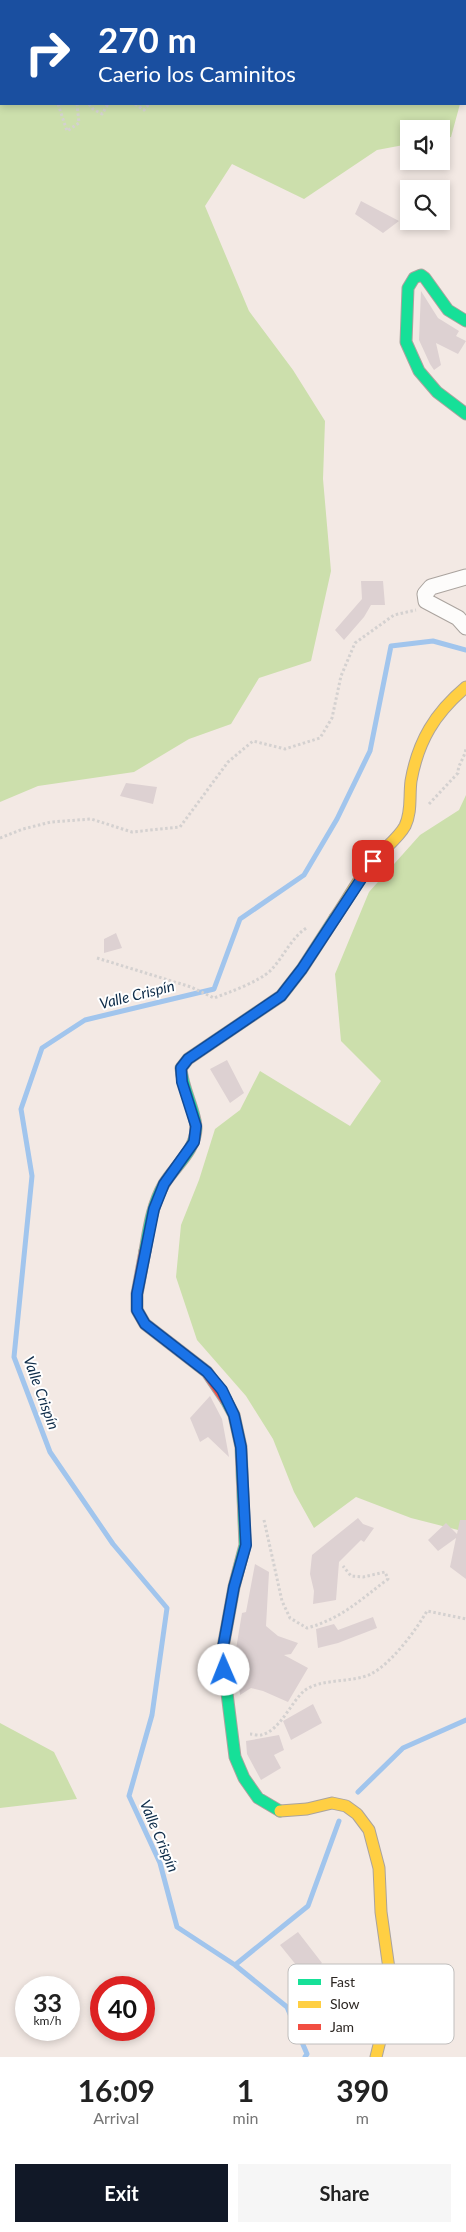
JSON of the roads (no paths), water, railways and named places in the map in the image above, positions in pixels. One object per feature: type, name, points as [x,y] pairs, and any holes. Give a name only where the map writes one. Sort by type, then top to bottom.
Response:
[{"type":"street","points":[[466,321],[450,313],[428,280],[421,276],[414,278],[408,288],[406,342],[425,378],[437,392],[466,414]]},
{"type":"street","points":[[466,577],[431,587],[425,594],[426,601],[458,618],[466,627]]},
{"type":"street","points":[[388,1964],[381,1912],[378,1868],[369,1830],[357,1814],[346,1806],[332,1802],[307,1809],[279,1811],[258,1798],[244,1778],[235,1757],[222,1653],[234,1587],[246,1545],[241,1447],[234,1415],[222,1390],[207,1372],[145,1324],[137,1310],[137,1294],[154,1209],[164,1184],[194,1142],[196,1126],[182,1082],[181,1068],[188,1059],[281,996],[302,969],[373,861],[404,828],[409,815],[411,782],[419,750],[432,723],[448,702],[466,687]]},
{"type":"street","points":[[376,2057],[379,2044]]},
{"type":"waterway","name":"Valle Crispín","points":[[288,2009],[235,1965],[177,1927],[160,1863],[129,1796],[152,1715],[167,1608],[113,1544],[50,1452],[14,1357],[32,1176],[21,1109],[42,1048],[85,1020],[214,989],[240,919],[304,875],[337,819],[370,751],[391,646],[433,641],[466,650]]},
{"type":"waterway","points":[[358,1792],[403,1748],[466,1720]]},
{"type":"waterway","points":[[235,1965],[308,1906],[339,1821]]},
{"type":"waterway","name":"Valle Crispín","points":[[303,2044],[307,2054],[305,2057]]}]
